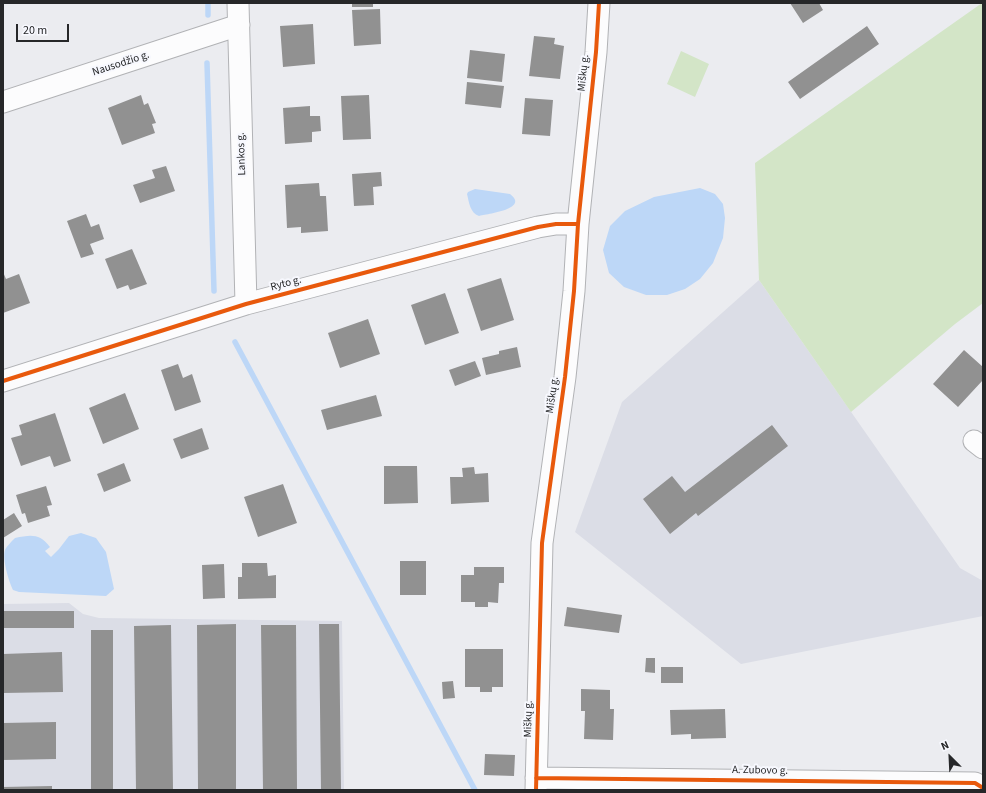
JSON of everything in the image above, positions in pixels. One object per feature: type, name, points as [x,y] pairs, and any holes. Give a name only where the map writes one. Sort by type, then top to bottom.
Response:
[{"type":"street","name":"Lankos g.","points":[[238,3],[246,304]]},
{"type":"street","name":"Miškų g.","points":[[536,784],[542,543],[566,369],[574,291],[578,224],[596,52],[599,3]]},
{"type":"street","name":"Nausodžio g.","points":[[3,102],[238,25]]},
{"type":"street","name":"Ryto g.","points":[[3,381],[246,304],[538,227],[556,224],[578,224]]},
{"type":"street","name":"A. Zubovo g.","points":[[536,784],[712,785],[975,783],[983,788]]},
{"type":"shaded area","points":[[759,280],[960,568],[983,581],[983,616],[741,664],[575,532],[622,402]]},
{"type":"shaded area","points":[[69,603],[83,614],[99,618],[342,621],[344,790],[3,790],[3,604]]},
{"type":"green space","points":[[982,3],[983,303],[955,324],[851,412],[759,280],[755,163]]},
{"type":"green space","points":[[681,51],[709,64],[695,97],[667,84]]},
{"type":"water","points":[[700,188],[715,194],[723,204],[725,218],[723,238],[713,263],[700,279],[685,289],[667,295],[646,295],[624,287],[609,273],[603,250],[610,226],[625,211],[654,197]]},
{"type":"water","points":[[475,189],[510,194],[515,199],[515,203],[505,210],[479,216],[476,215],[469,204],[467,194]]},
{"type":"water","points":[[81,533],[96,538],[106,552],[114,589],[106,596],[19,592],[13,590],[6,570],[4,554],[6,548],[15,538],[34,536],[42,539],[50,547],[45,551],[51,557],[69,536]]},
{"type":"building","points":[[352,3],[373,3],[373,7],[352,7]]},
{"type":"building","points":[[790,3],[819,3],[823,10],[803,23]]},
{"type":"building","points":[[380,9],[381,44],[354,46],[352,10]]},
{"type":"building","points":[[313,24],[315,64],[283,67],[280,26]]},
{"type":"building","points":[[867,26],[879,44],[800,99],[788,82]]},
{"type":"building","points":[[534,36],[555,38],[554,44],[564,46],[560,79],[529,76]]},
{"type":"building","points":[[470,50],[505,54],[502,82],[467,78]]},
{"type":"building","points":[[467,82],[504,86],[501,108],[465,104]]},
{"type":"building","points":[[141,95],[144,105],[148,103],[156,123],[152,124],[155,133],[122,145],[108,108]]},
{"type":"building","points":[[369,95],[371,139],[343,140],[341,96]]},
{"type":"building","points":[[525,98],[553,100],[550,136],[522,134]]},
{"type":"building","points":[[310,106],[310,116],[320,116],[321,131],[312,132],[312,142],[285,144],[283,108]]},
{"type":"building","points":[[166,166],[175,191],[140,203],[133,185],[155,178],[152,170]]},
{"type":"building","points":[[381,172],[382,186],[373,187],[374,205],[354,206],[352,174]]},
{"type":"building","points":[[319,183],[320,196],[326,196],[328,231],[301,233],[301,227],[287,228],[285,185]]},
{"type":"building","points":[[86,214],[91,227],[99,224],[104,239],[90,244],[94,254],[81,258],[67,221]]},
{"type":"building","points":[[132,249],[147,284],[130,290],[128,285],[117,289],[105,259]]},
{"type":"building","points":[[3,272],[6,279],[19,274],[30,303],[3,313]]},
{"type":"building","points":[[501,278],[514,320],[481,331],[467,289]]},
{"type":"building","points":[[445,293],[459,333],[425,345],[411,305]]},
{"type":"building","points":[[368,319],[380,354],[340,368],[328,333]]},
{"type":"building","points":[[517,347],[521,367],[486,375],[482,358],[499,354],[499,351]]},
{"type":"building","points":[[964,350],[983,367],[983,380],[958,407],[933,384]]},
{"type":"building","points":[[475,361],[481,376],[455,386],[449,370]]},
{"type":"building","points":[[178,364],[183,378],[192,374],[201,402],[175,411],[161,370]]},
{"type":"building","points":[[125,393],[139,429],[103,444],[89,408]]},
{"type":"building","points":[[376,395],[382,416],[327,430],[321,410]]},
{"type":"building","points":[[55,413],[71,461],[54,467],[50,456],[21,466],[11,438],[22,435],[19,425]]},
{"type":"building","points":[[772,425],[788,446],[698,516],[696,513],[670,534],[643,499],[672,476],[685,492]]},
{"type":"building","points":[[202,428],[209,449],[181,459],[173,439]]},
{"type":"building","points":[[124,463],[131,481],[104,492],[97,474]]},
{"type":"building","points":[[384,466],[417,466],[418,503],[384,504]]},
{"type":"building","points":[[474,467],[475,474],[488,473],[489,502],[451,504],[450,477],[463,477],[462,468]]},
{"type":"building","points":[[283,484],[297,523],[258,537],[244,497]]},
{"type":"building","points":[[46,486],[52,505],[47,506],[50,516],[28,523],[25,513],[22,514],[16,495]]},
{"type":"building","points":[[14,513],[22,526],[3,538],[3,520]]},
{"type":"building","points":[[400,561],[426,561],[426,595],[400,595]]},
{"type":"building","points":[[242,563],[267,563],[268,576],[276,575],[276,598],[238,599],[238,577],[242,577]]},
{"type":"building","points":[[224,564],[225,598],[203,599],[202,565]]},
{"type":"building","points":[[474,567],[504,567],[504,583],[499,583],[498,603],[488,602],[488,607],[475,607],[475,602],[461,602],[461,575],[474,575]]},
{"type":"building","points":[[567,607],[622,615],[619,633],[564,626]]},
{"type":"building","points":[[3,611],[74,611],[74,628],[3,628]]},
{"type":"building","points":[[236,624],[236,790],[198,790],[197,625]]},
{"type":"building","points":[[319,624],[339,624],[341,790],[321,790]]},
{"type":"building","points":[[171,625],[173,790],[136,790],[134,626]]},
{"type":"building","points":[[261,625],[296,625],[297,790],[263,790]]},
{"type":"building","points":[[91,630],[113,630],[113,790],[91,790]]},
{"type":"building","points":[[465,649],[503,649],[503,687],[492,687],[492,692],[480,692],[480,687],[465,687]]},
{"type":"building","points":[[62,652],[63,692],[3,693],[3,654]]},
{"type":"building","points":[[646,658],[655,658],[655,673],[645,672]]},
{"type":"building","points":[[661,667],[683,667],[683,683],[661,683]]},
{"type":"building","points":[[453,681],[455,698],[443,699],[442,682]]},
{"type":"building","points":[[581,689],[610,690],[610,709],[614,709],[613,740],[584,739],[585,711],[581,711]]},
{"type":"building","points":[[725,709],[726,738],[691,739],[691,734],[671,735],[670,710]]},
{"type":"building","points":[[56,722],[56,759],[3,760],[3,723]]},
{"type":"building","points":[[485,754],[515,755],[514,776],[484,775]]},
{"type":"building","points":[[52,786],[52,790],[3,790],[3,787]]},
{"type":"waterway","points":[[208,3],[208,15]]},
{"type":"waterway","points":[[207,63],[214,291]]},
{"type":"waterway","points":[[235,342],[475,790]]},
{"type":"cycle path","points":[[536,790],[542,543],[565,377],[574,291],[578,224],[596,52],[599,3]]},
{"type":"cycle path","points":[[3,381],[246,304],[538,227],[556,224],[578,224]]},
{"type":"cycle path","points":[[536,778],[975,783],[983,788]]}]
